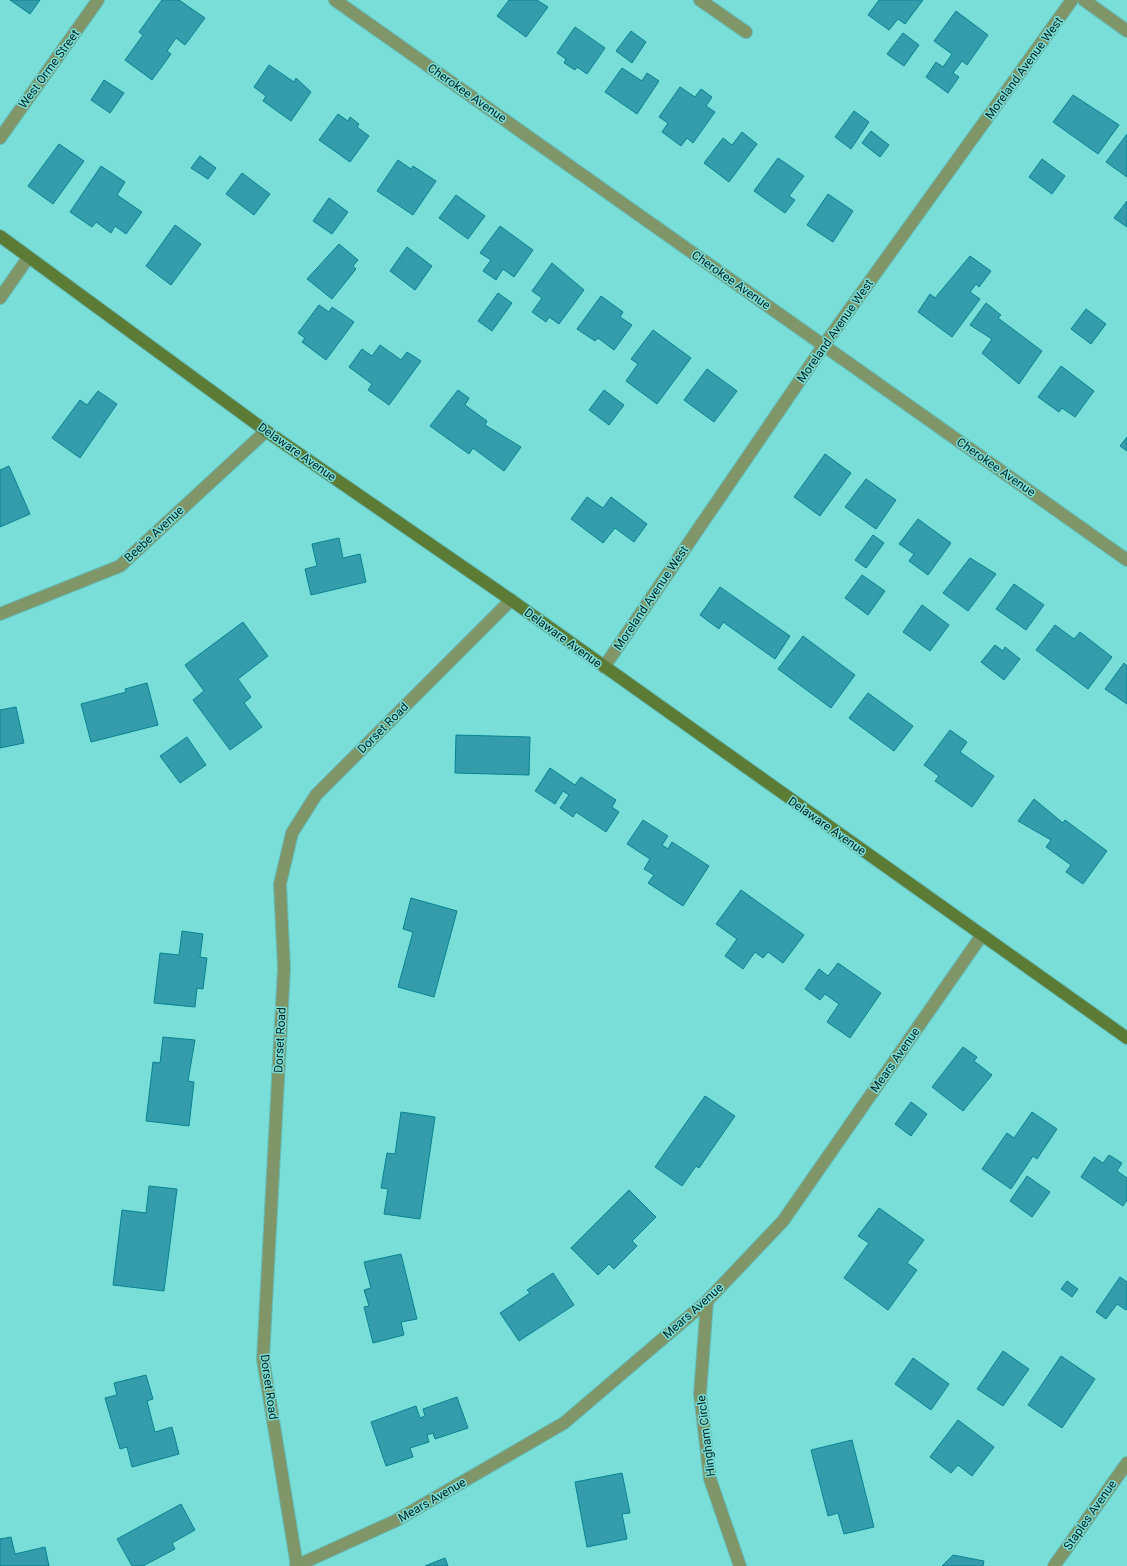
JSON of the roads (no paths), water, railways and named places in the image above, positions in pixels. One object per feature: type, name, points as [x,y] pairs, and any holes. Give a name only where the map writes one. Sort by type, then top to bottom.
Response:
[{"type":"street","name":"West Orme Street","points":[[0,138],[98,0]]},
{"type":"street","name":"Cherokee Avenue","points":[[335,0],[1127,560]]},
{"type":"street","points":[[700,0],[746,32]]},
{"type":"street","name":"Moreland Avenue West","points":[[604,667],[824,345],[1072,0]]},
{"type":"street","points":[[1084,0],[1127,30]]},
{"type":"street","name":"Delaware Avenue","points":[[0,236],[266,431],[511,600],[1127,1038]]},
{"type":"street","points":[[0,298],[28,258]]},
{"type":"street","name":"Beebe Avenue","points":[[0,614],[120,566],[266,431]]},
{"type":"street","name":"Dorset Road","points":[[296,1566],[263,1359],[284,968],[280,884],[292,833],[316,794],[511,600]]},
{"type":"street","name":"Mears Avenue","points":[[296,1566],[395,1522],[564,1423],[707,1301],[783,1221],[982,935]]},
{"type":"street","name":"Hingham Circle","points":[[707,1301],[700,1394],[710,1479],[740,1566]]},
{"type":"street","name":"Staples Avenue","points":[[1054,1566],[1127,1463]]}]
